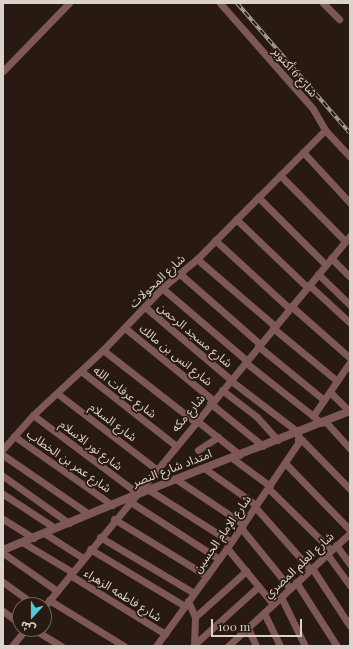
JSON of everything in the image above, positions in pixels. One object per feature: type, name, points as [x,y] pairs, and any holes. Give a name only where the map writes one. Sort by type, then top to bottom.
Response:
[{"type":"street","points":[[3,71],[69,3]]},
{"type":"street","name":"شارع 6 أكتوبر","points":[[220,3],[313,109],[325,130],[350,157]]},
{"type":"street","points":[[323,3],[339,19]]},
{"type":"street","name":"شارع المحولات","points":[[3,449],[33,415],[58,394],[103,350],[162,288],[197,259],[214,240],[325,130]]},
{"type":"street","points":[[303,152],[350,203]]},
{"type":"street","points":[[280,175],[348,240]]},
{"type":"street","points":[[258,197],[326,265]]},
{"type":"street","points":[[236,219],[350,323]]},
{"type":"street","points":[[214,240],[350,358]]},
{"type":"street","name":"شارع مكه","points":[[52,597],[100,536],[245,361],[331,258],[348,240]]},
{"type":"street","points":[[331,258],[350,276]]},
{"type":"street","points":[[197,259],[337,381]]},
{"type":"street","points":[[180,274],[259,345],[324,400]]},
{"type":"street","points":[[318,274],[350,305]]},
{"type":"street","points":[[162,288],[245,361],[313,416],[323,422],[350,449]]},
{"type":"street","name":"شارع مسجد الرحمن","points":[[145,307],[230,380],[298,435],[350,489]]},
{"type":"street","name":"شارع انس بن مالك","points":[[125,328],[263,446]]},
{"type":"street","points":[[103,350],[240,455]]},
{"type":"street","points":[[313,416],[337,381],[349,368]]},
{"type":"street","name":"شارع عرفات الله","points":[[81,371],[175,446]]},
{"type":"street","points":[[222,390],[257,417],[278,440]]},
{"type":"street","points":[[330,392],[350,412]]},
{"type":"street","name":"شارع السلام","points":[[58,394],[156,469]]},
{"type":"street","name":"امتداد شارع النصر","points":[[3,551],[133,496],[278,440],[298,435],[323,422],[350,412]]},
{"type":"street","name":"شارع نور الاسلام","points":[[33,415],[133,496]]},
{"type":"street","name":"شارع الإمام الحسين","points":[[156,646],[229,545],[296,448],[298,435]]},
{"type":"street","name":"شارع عمر بن الخطاب","points":[[14,436],[112,505]]},
{"type":"street","points":[[198,450],[218,437]]},
{"type":"street","points":[[3,454],[89,514]]},
{"type":"street","points":[[232,458],[269,487],[332,550],[350,564]]},
{"type":"street","points":[[285,463],[350,530]]},
{"type":"street","points":[[204,468],[256,506],[311,569],[350,626]]},
{"type":"street","points":[[4,478],[69,522]]},
{"type":"street","points":[[176,479],[242,526],[290,588]]},
{"type":"street","points":[[148,490],[229,545],[246,571],[273,604]]},
{"type":"street","points":[[3,494],[56,528]]},
{"type":"street","points":[[133,496],[219,559]]},
{"type":"street","points":[[3,519],[33,538]]},
{"type":"street","points":[[114,519],[207,576]]},
{"type":"street","points":[[44,533],[83,558]]},
{"type":"street","name":"شارع العلم المصري","points":[[228,646],[234,643],[296,582],[350,533]]},
{"type":"street","points":[[100,536],[194,593]]},
{"type":"street","name":"شارع فاطمه الزهراء","points":[[22,542],[165,634]]},
{"type":"street","points":[[90,549],[187,603],[195,617],[194,645]]},
{"type":"street","points":[[332,550],[350,586]]},
{"type":"street","points":[[3,551],[57,591]]},
{"type":"street","points":[[195,617],[246,571]]},
{"type":"street","points":[[3,582],[24,597]]},
{"type":"street","points":[[296,582],[336,646]]},
{"type":"street","points":[[194,645],[259,586]]},
{"type":"street","points":[[281,597],[305,646]]},
{"type":"street","points":[[52,602],[124,646]]},
{"type":"street","points":[[3,612],[12,618]]},
{"type":"street","points":[[264,613],[280,646]]},
{"type":"street","points":[[248,628],[256,646]]},
{"type":"street","points":[[12,646],[19,637]]},
{"type":"street","points":[[46,637],[61,646]]},
{"type":"railway","points":[[237,3],[350,133]]}]
